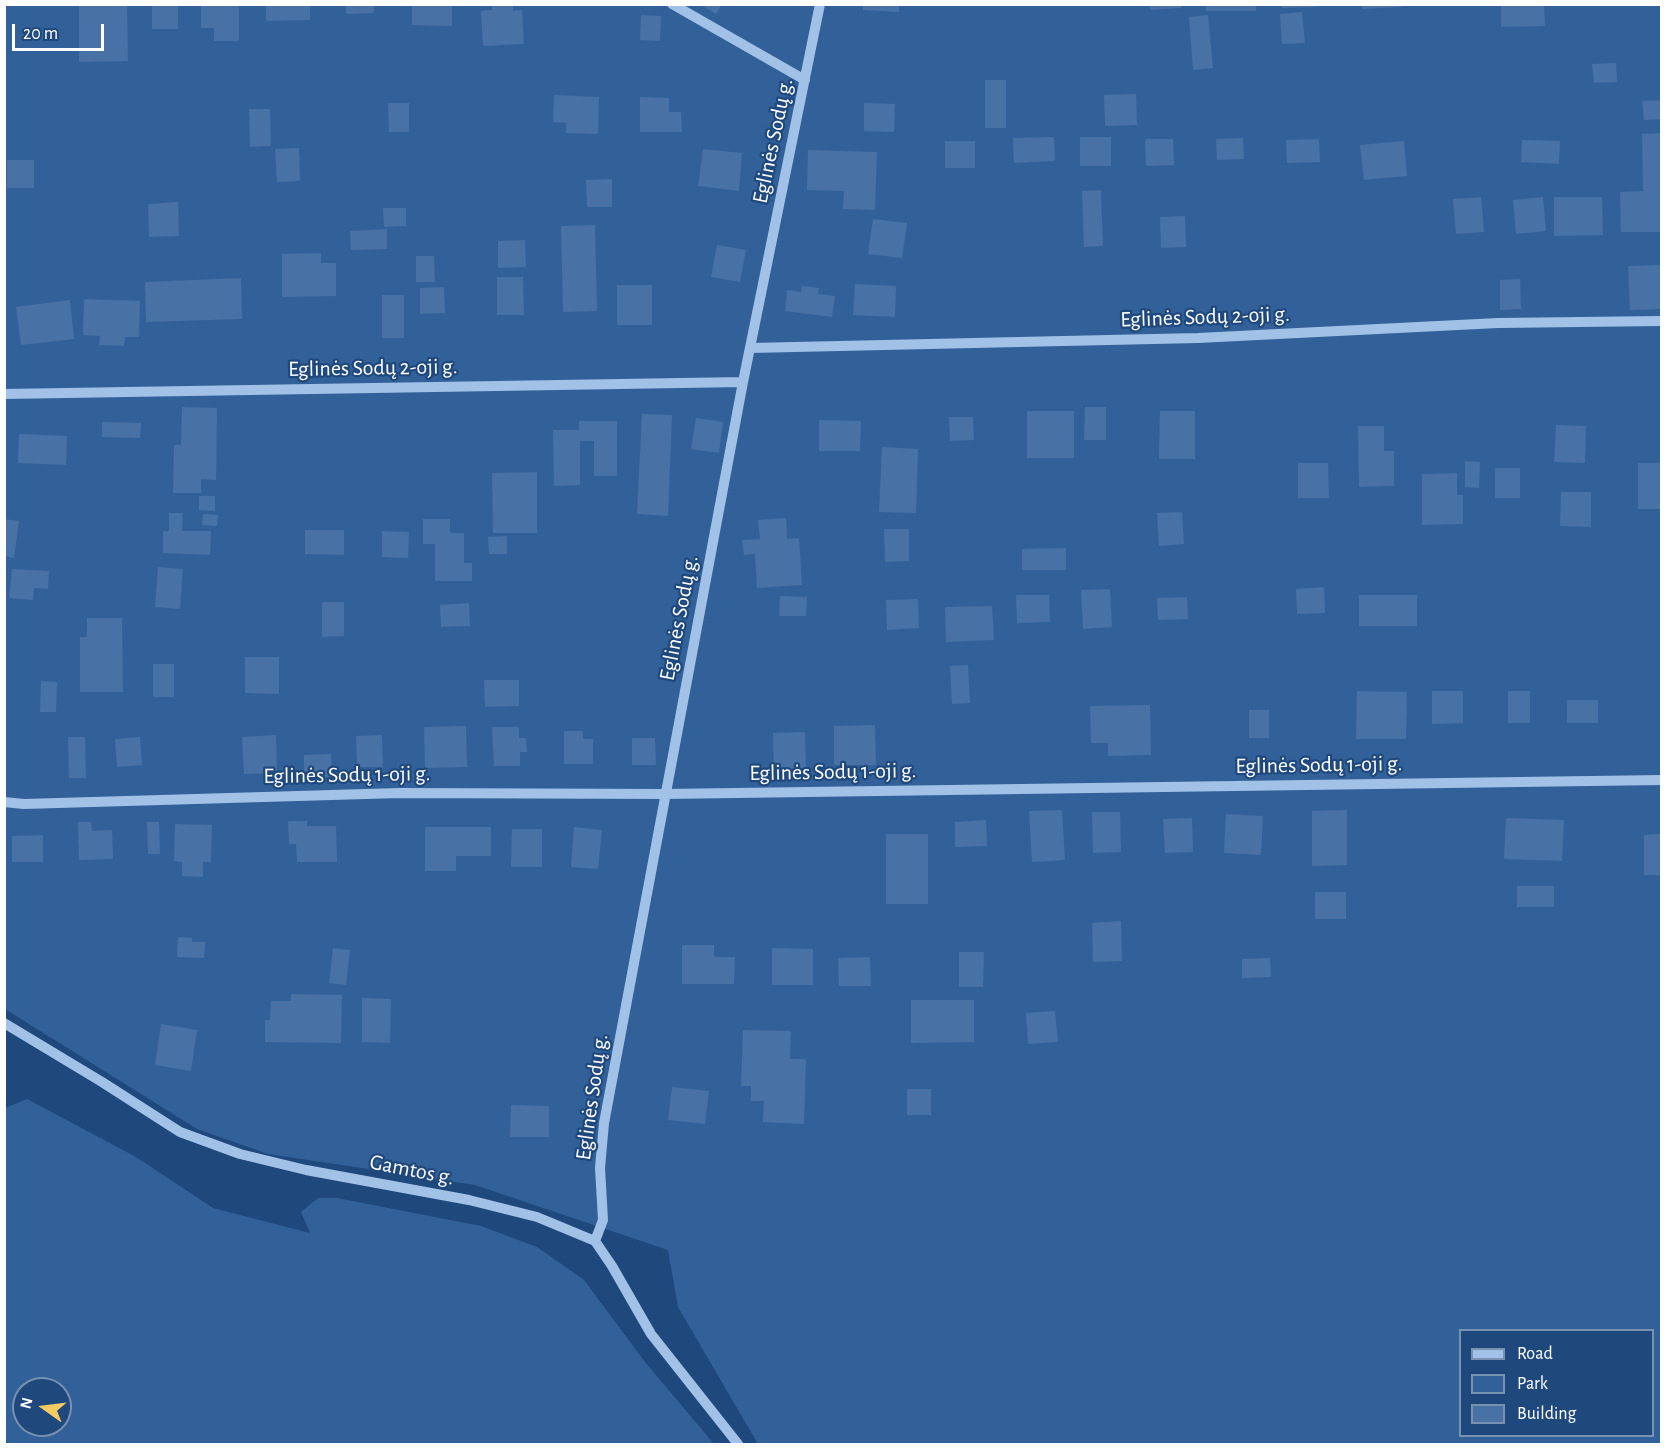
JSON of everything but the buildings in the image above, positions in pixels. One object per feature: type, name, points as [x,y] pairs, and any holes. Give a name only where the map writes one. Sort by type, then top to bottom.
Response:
[{"type":"street","points":[[672,4],[806,80]]},
{"type":"street","name":"Eglinės Sodų g.","points":[[595,1241],[603,1220],[600,1168],[604,1123],[743,382],[820,4]]},
{"type":"street","name":"Eglinės Sodų 2-oji g.","points":[[750,348],[1198,338],[1498,323],[1662,321]]},
{"type":"street","name":"Eglinės Sodų 2-oji g.","points":[[4,394],[743,382]]},
{"type":"street","name":"Eglinės Sodų 1-oji g.","points":[[4,802],[24,804],[400,793],[665,794],[1662,780]]},
{"type":"street","name":"Gamtos g.","points":[[4,1023],[180,1132],[240,1154],[306,1170],[503,1208],[537,1217],[595,1241]]},
{"type":"street","points":[[595,1241],[651,1334],[738,1444]]},
{"type":"green space","points":[[4,5],[1661,5],[1661,1444],[758,1444],[678,1307],[668,1250],[475,1185],[268,1154],[197,1129],[5,1009]]},
{"type":"green space","points":[[27,1099],[136,1157],[213,1208],[310,1233],[301,1212],[318,1198],[337,1198],[481,1226],[537,1247],[584,1280],[645,1362],[714,1444],[5,1444],[5,1108]]}]
